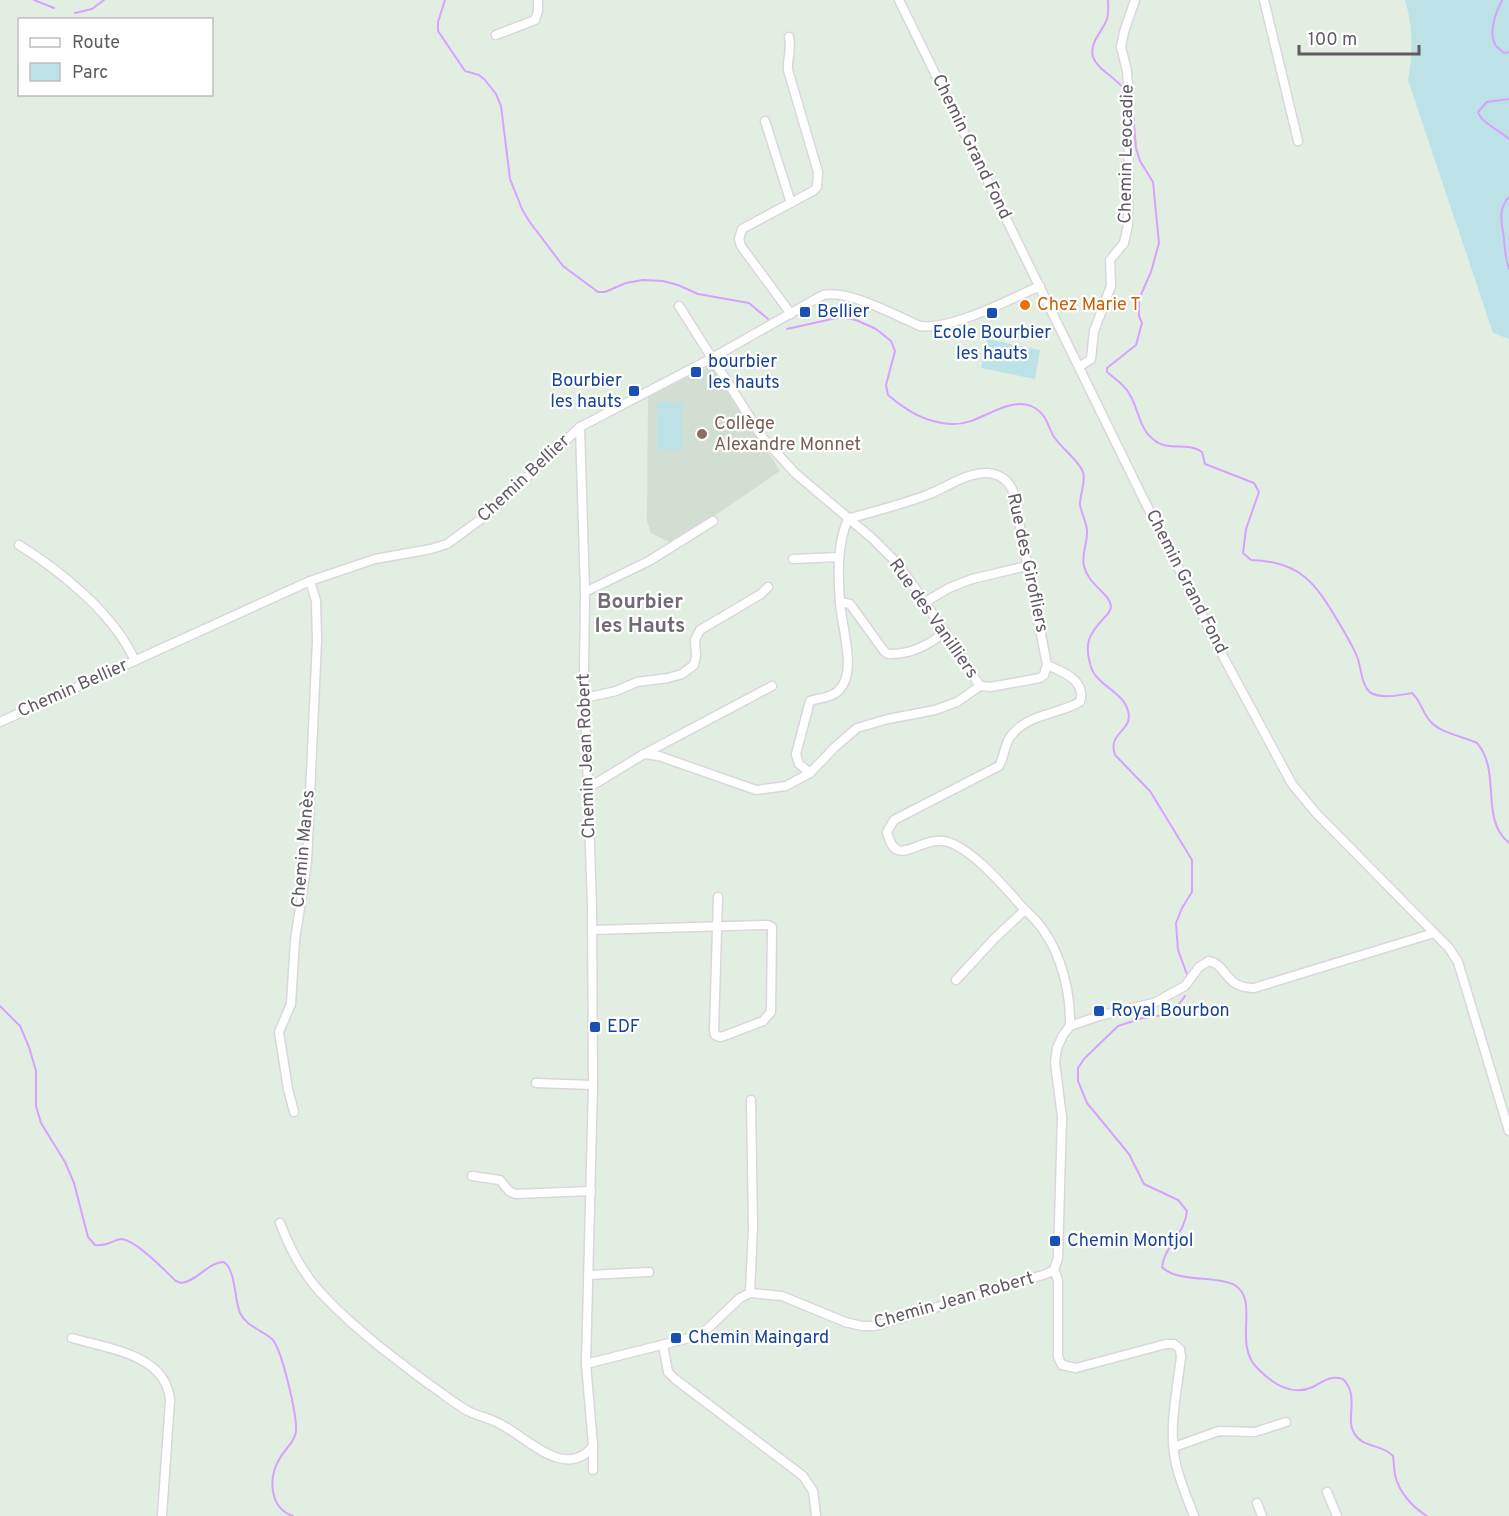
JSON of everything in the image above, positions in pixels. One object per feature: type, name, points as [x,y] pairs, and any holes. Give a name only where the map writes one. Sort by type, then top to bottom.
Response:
[{"type":"street","points":[[496,35],[535,20],[538,0]]},
{"type":"street","name":"Chemin Grand Fond","points":[[899,0],[1220,650],[1292,784],[1316,813],[1449,948],[1458,962],[1509,1131]]},
{"type":"street","name":"Chemin Leocadie","points":[[1079,367],[1091,359],[1095,327],[1110,290],[1110,260],[1124,243],[1128,225],[1130,99],[1127,71],[1121,47],[1135,0]]},
{"type":"street","points":[[1264,0],[1298,141]]},
{"type":"street","points":[[789,37],[791,48],[787,62],[788,70],[818,179],[813,191],[742,229],[740,239],[741,246],[791,314]]},
{"type":"street","points":[[765,121],[791,203]]},
{"type":"street","name":"Chemin Bellier","points":[[0,722],[310,581],[375,559],[447,544],[488,514],[580,427],[712,358],[823,295],[835,293],[849,296],[920,326],[928,327],[957,321],[1040,286]]},
{"type":"street","name":"Rue des Vanilliers","points":[[644,754],[659,756],[756,790],[786,786],[810,773],[857,728],[935,710],[957,702],[980,686],[898,564],[873,539],[789,467],[763,438],[679,306]]},
{"type":"street","name":"Chemin Jean Robert","points":[[580,427],[592,930],[593,1085],[586,1364],[593,1470]]},
{"type":"street","name":"Rue des Girofliers","points":[[848,519],[898,505],[976,474],[986,473],[999,476],[1010,485],[1013,491],[1047,665]]},
{"type":"street","points":[[810,773],[799,764],[796,754],[810,701],[836,693],[845,681],[848,670],[840,602],[839,557],[843,529],[848,519]]},
{"type":"street","points":[[585,592],[649,561],[713,521]]},
{"type":"street","points":[[19,545],[48,563],[81,593],[118,631],[135,661]]},
{"type":"street","points":[[793,559],[839,557]]},
{"type":"street","points":[[925,602],[949,588],[972,579],[1027,566]]},
{"type":"street","name":"Chemin Manès","points":[[294,1112],[279,1032],[291,1004],[295,940],[307,862],[317,640],[316,601],[310,581]]},
{"type":"street","points":[[585,698],[616,691],[637,682],[668,678],[689,670],[696,660],[695,640],[700,630],[761,594],[768,586]]},
{"type":"street","points":[[840,602],[850,604],[888,654],[912,651],[945,632]]},
{"type":"street","points":[[980,686],[990,687],[1040,678],[1044,675],[1047,665],[1068,674],[1078,684],[1082,697],[1080,702],[1029,721],[1018,728],[1007,742],[999,766],[894,820],[887,832],[890,844],[898,851],[904,852],[928,842],[949,842],[967,853],[995,877],[1042,928],[1054,948],[1066,982],[1070,1026],[1099,1016],[1154,1003],[1185,986],[1198,967],[1209,961],[1218,965],[1238,986],[1254,988],[1434,933]]},
{"type":"street","points":[[588,788],[644,754],[772,686]]},
{"type":"street","points":[[592,930],[716,927],[768,925],[772,927],[771,1012],[763,1021],[720,1037],[715,1035],[714,1030],[716,927],[718,897]]},
{"type":"street","points":[[956,980],[1025,910]]},
{"type":"street","name":"Chemin Jean Robert","points":[[750,1293],[782,1296],[845,1322],[875,1326],[1046,1274],[1054,1269],[1058,1258],[1062,1117],[1054,1063],[1057,1048],[1070,1026]]},
{"type":"street","points":[[536,1083],[593,1085]]},
{"type":"street","points":[[586,1364],[701,1335],[740,1298],[750,1293],[753,1227],[751,1100]]},
{"type":"street","points":[[472,1176],[497,1179],[515,1194],[591,1191]]},
{"type":"street","points":[[280,1223],[297,1262],[320,1292],[373,1343],[452,1400],[472,1413],[504,1426],[529,1445],[558,1457],[577,1459],[593,1446]]},
{"type":"street","points":[[1054,1269],[1058,1280],[1058,1358],[1062,1365],[1076,1368],[1166,1344],[1174,1344],[1180,1349],[1174,1447],[1176,1466],[1194,1516]]},
{"type":"street","points":[[588,1275],[649,1272]]},
{"type":"street","points":[[72,1338],[142,1359],[163,1376],[170,1400],[162,1516]]},
{"type":"street","points":[[663,1345],[668,1372],[675,1379],[803,1476],[813,1491],[816,1516]]},
{"type":"street","points":[[1174,1447],[1219,1431],[1255,1432],[1286,1422]]},
{"type":"street","points":[[1327,1492],[1338,1516]]},
{"type":"street","points":[[1257,1503],[1262,1516]]},
{"type":"shaded area","name":"Collège Alexandre Monnet","points":[[713,365],[780,471],[673,544],[651,533],[647,521],[648,396]]},
{"type":"green space","points":[[1405,0],[1509,0],[1509,339],[1493,333],[1408,80],[1411,40],[1410,19]]},
{"type":"green space","points":[[987,339],[1040,350],[1035,379],[981,368]]},
{"type":"green space","points":[[657,402],[682,402],[682,450],[658,450]]},
{"type":"waterway","points":[[34,0],[54,8]]},
{"type":"waterway","points":[[75,13],[92,9],[104,0]]},
{"type":"waterway","points":[[445,0],[438,22],[438,31],[465,71],[479,75],[496,94],[501,106],[510,179],[529,221],[563,266],[598,292],[605,292],[626,283],[643,280],[663,281],[698,294],[749,303],[768,319]]},
{"type":"waterway","points":[[1108,0],[1108,17],[1092,52],[1099,66],[1125,91]]},
{"type":"waterway","points":[[1502,0],[1495,16],[1493,35],[1496,46],[1504,53],[1509,52]]},
{"type":"waterway","points":[[1509,99],[1487,102],[1478,112],[1487,123],[1509,139]]},
{"type":"waterway","points":[[1133,113],[1136,148],[1140,161],[1153,182],[1159,243],[1151,272],[1139,299],[1139,316],[1142,323],[1136,345],[1107,368],[1107,372],[1128,391],[1142,425],[1149,436],[1159,444],[1196,449],[1202,452],[1205,464],[1254,483],[1259,492],[1246,529],[1243,553],[1251,560],[1268,561],[1295,570],[1314,586],[1331,609],[1352,645],[1368,690],[1375,695],[1386,696],[1412,693],[1427,718],[1434,725],[1477,743],[1488,767],[1495,821],[1500,833],[1509,843]]},
{"type":"waterway","points":[[1509,197],[1505,202],[1501,217],[1509,269]]},
{"type":"waterway","points":[[787,329],[841,317],[856,320],[876,329],[891,341],[895,351],[886,385],[888,395],[902,406],[925,419],[952,424],[973,420],[1004,407],[1025,404],[1042,414],[1054,437],[1080,467],[1084,480],[1080,504],[1087,530],[1084,566],[1086,573],[1110,602],[1111,607],[1091,635],[1088,646],[1089,659],[1094,674],[1121,698],[1128,711],[1127,723],[1114,741],[1115,755],[1150,791],[1192,860],[1192,892],[1176,923],[1178,950],[1188,977]]},
{"type":"waterway","points":[[1185,996],[1176,1008],[1165,1015],[1143,1018],[1118,1026],[1084,1059],[1078,1068],[1078,1081],[1087,1103],[1129,1154],[1144,1184],[1178,1200],[1187,1211],[1183,1227],[1166,1253],[1162,1267],[1177,1275],[1229,1283],[1243,1293],[1246,1302],[1246,1335],[1250,1358],[1269,1379],[1282,1387],[1297,1390],[1305,1390],[1331,1378],[1343,1379],[1351,1393],[1351,1421],[1354,1433],[1362,1442],[1383,1449],[1393,1456],[1395,1475],[1403,1493],[1411,1504],[1427,1516]]},
{"type":"waterway","points":[[0,1006],[20,1026],[29,1047],[36,1071],[36,1106],[41,1123],[65,1162],[74,1183],[88,1237],[95,1245],[104,1245],[119,1239],[128,1241],[181,1283],[193,1279],[213,1265],[224,1262],[231,1272],[238,1307],[243,1318],[272,1339],[276,1345],[288,1383],[296,1431],[294,1439],[276,1466],[273,1491],[279,1506],[293,1516]]},
{"type":"place","name":"Chez Marie T","points":[[1025,305]]},
{"type":"place","name":"Bellier","points":[[805,312]]},
{"type":"place","name":"Ecole Bourbier les hauts","points":[[992,313]]},
{"type":"place","name":"bourbier les hauts","points":[[696,372]]},
{"type":"place","name":"Bourbier les hauts","points":[[634,391]]},
{"type":"place","name":"Collège Alexandre Monnet","points":[[702,434]]},
{"type":"place","name":"Royal Bourbon","points":[[1099,1011]]},
{"type":"place","name":"EDF","points":[[595,1027]]},
{"type":"place","name":"Chemin Montjol","points":[[1055,1241]]},
{"type":"place","name":"Chemin Maingard","points":[[676,1338]]},
{"type":"district","name":"Bourbier les Hauts","points":[[640,614]]}]
